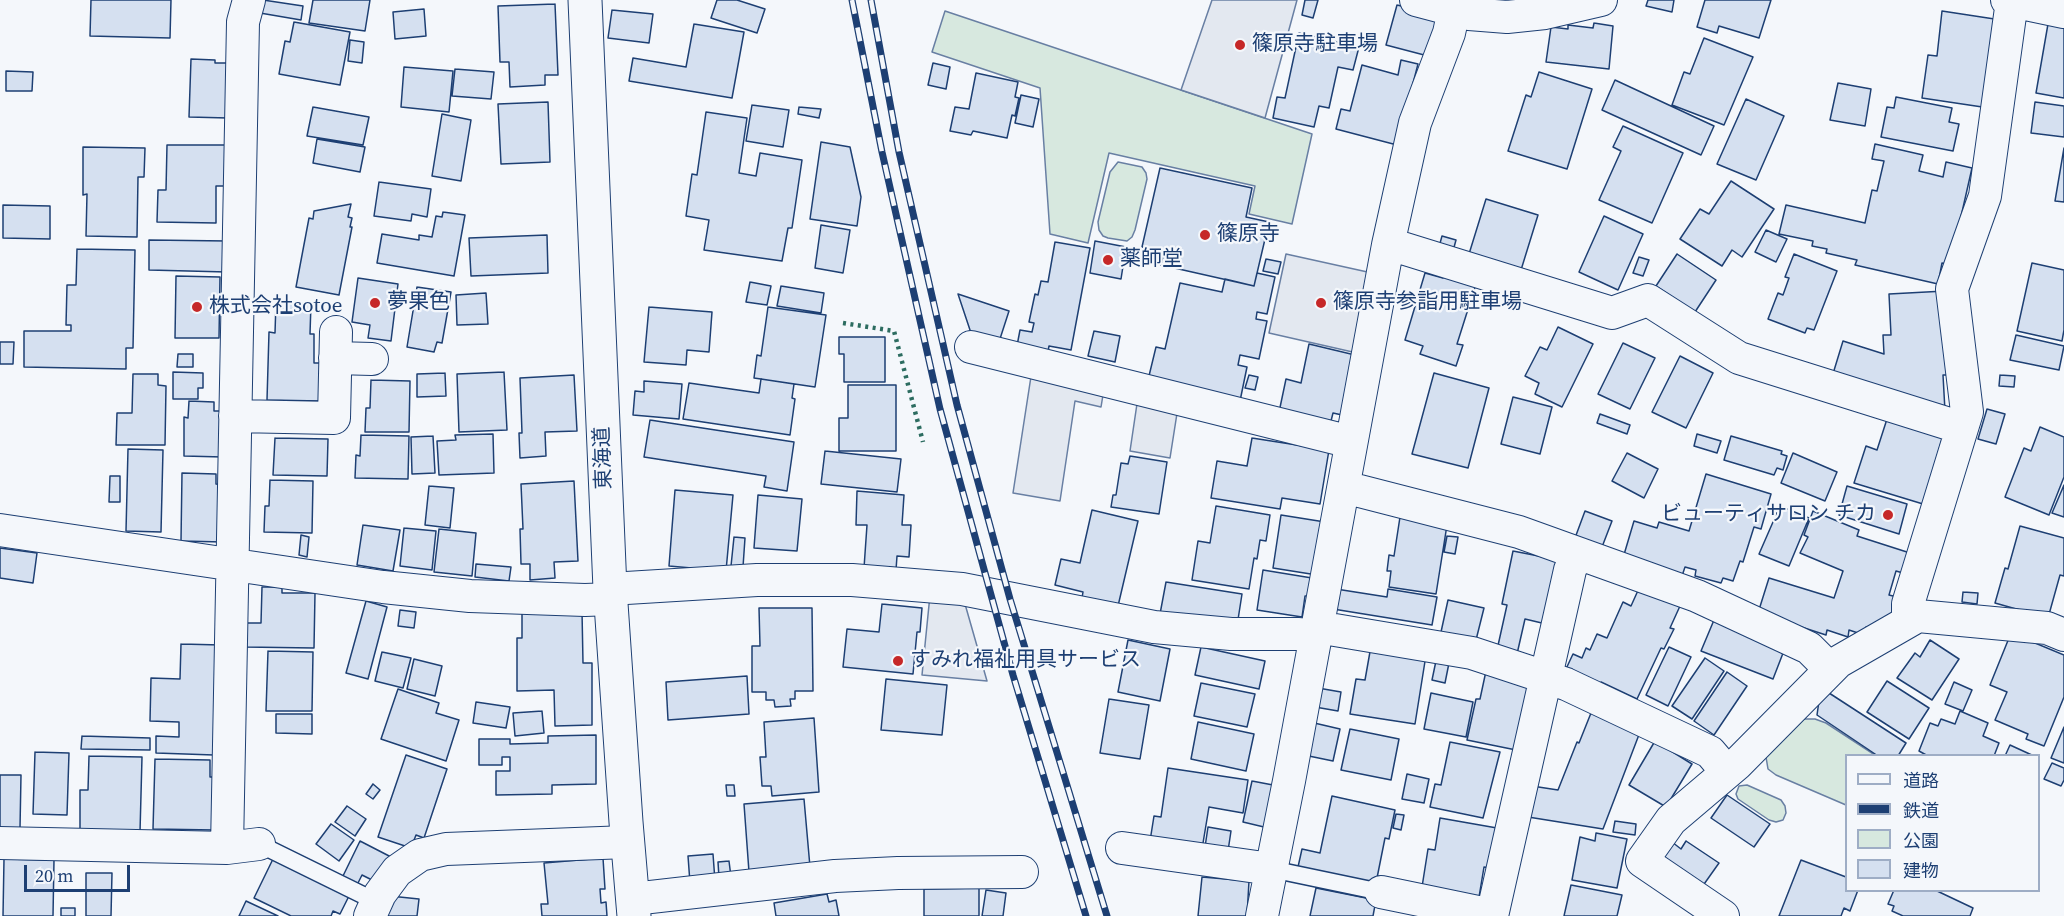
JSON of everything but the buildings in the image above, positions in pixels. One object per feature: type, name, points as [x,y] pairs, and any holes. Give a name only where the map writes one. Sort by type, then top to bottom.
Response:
[{"type":"main road","name":"東海道","points":[[585,0],[611,594],[633,908]]},
{"type":"street","points":[[227,848],[243,22],[249,0]]},
{"type":"street","points":[[1416,0],[1470,14],[1508,17],[1545,13],[1601,0]]},
{"type":"street","points":[[1908,621],[1908,604],[1967,412],[1952,289],[1985,196],[2010,1],[2064,12]]},
{"type":"street","points":[[1262,916],[1289,782],[1388,245],[1415,123],[1449,33],[1454,10]]},
{"type":"street","points":[[1388,245],[1612,312],[1648,300],[1739,358],[1962,428]]},
{"type":"street","points":[[236,416],[334,418],[335,345],[372,359]]},
{"type":"street","points":[[971,347],[1351,442]]},
{"type":"street","points":[[1344,486],[1519,532],[1698,596],[1809,648],[1830,669]]},
{"type":"street","points":[[0,530],[383,588],[470,596],[585,600],[611,594],[758,580],[852,580],[962,589],[1154,627],[1231,634],[1316,632],[1472,653],[1566,684],[1710,752],[1727,772]]},
{"type":"street","points":[[1381,892],[1492,915],[1570,570],[1577,553]]},
{"type":"street","points":[[1723,916],[1642,861],[1671,820],[1737,764],[1838,662],[1918,616],[2047,628],[2064,635]]},
{"type":"street","points":[[373,909],[397,871],[420,855],[446,849],[627,842]]},
{"type":"street","points":[[0,843],[227,848],[259,844]]},
{"type":"street","points":[[1122,848],[1271,869]]},
{"type":"street","points":[[633,908],[846,875],[1022,872]]},
{"type":"lane","points":[[259,844],[373,909]]},
{"type":"lane","points":[[1271,869],[1381,892]]},
{"type":"green space","points":[[945,11],[1312,134],[1292,224],[1249,214],[1255,186],[1109,153],[1088,243],[1050,234],[1040,88],[932,52]]},
{"type":"green space","points":[[1118,162],[1142,167],[1147,179],[1135,230],[1127,241],[1103,236],[1098,222],[1110,172]]},
{"type":"green space","points":[[1803,719],[1815,719],[1826,723],[1873,754],[1845,754],[1845,805],[1776,775],[1768,769],[1766,757],[1772,747]]},
{"type":"green space","points":[[1747,785],[1781,800],[1786,813],[1783,820],[1776,822],[1769,820],[1738,799],[1736,794],[1739,786]]},
{"type":"shaded area","name":"篠原寺駐車場","points":[[1212,0],[1297,0],[1265,118],[1181,90]]},
{"type":"shaded area","name":"篠原寺参詣用駐車場","points":[[1286,254],[1372,273],[1357,353],[1269,333]]},
{"type":"shaded area","points":[[1032,370],[1104,389],[1101,407],[1075,401],[1060,501],[1013,493]]},
{"type":"shaded area","points":[[1138,397],[1178,407],[1170,458],[1130,451]]},
{"type":"shaded area","points":[[930,595],[963,597],[987,681],[922,675]]},
{"type":"railway","points":[[852,0],[882,152],[940,409],[1013,675],[1086,916]]},
{"type":"railway","points":[[871,0],[899,152],[957,405],[1010,599],[1107,916]]},
{"type":"hedge","points":[[843,323],[894,331],[923,442]]},
{"type":"place","name":"篠原寺駐車場","points":[[1240,45]]},
{"type":"place","name":"篠原寺","points":[[1205,235]]},
{"type":"place","name":"薬師堂","points":[[1108,260]]},
{"type":"place","name":"夢果色","points":[[375,303]]},
{"type":"place","name":"篠原寺参詣用駐車場","points":[[1321,303]]},
{"type":"place","name":"株式会社sotoe","points":[[197,307]]},
{"type":"place","name":"ビューティサロン チカ","points":[[1888,515]]},
{"type":"place","name":"すみれ福祉用具サービス","points":[[898,661]]}]
